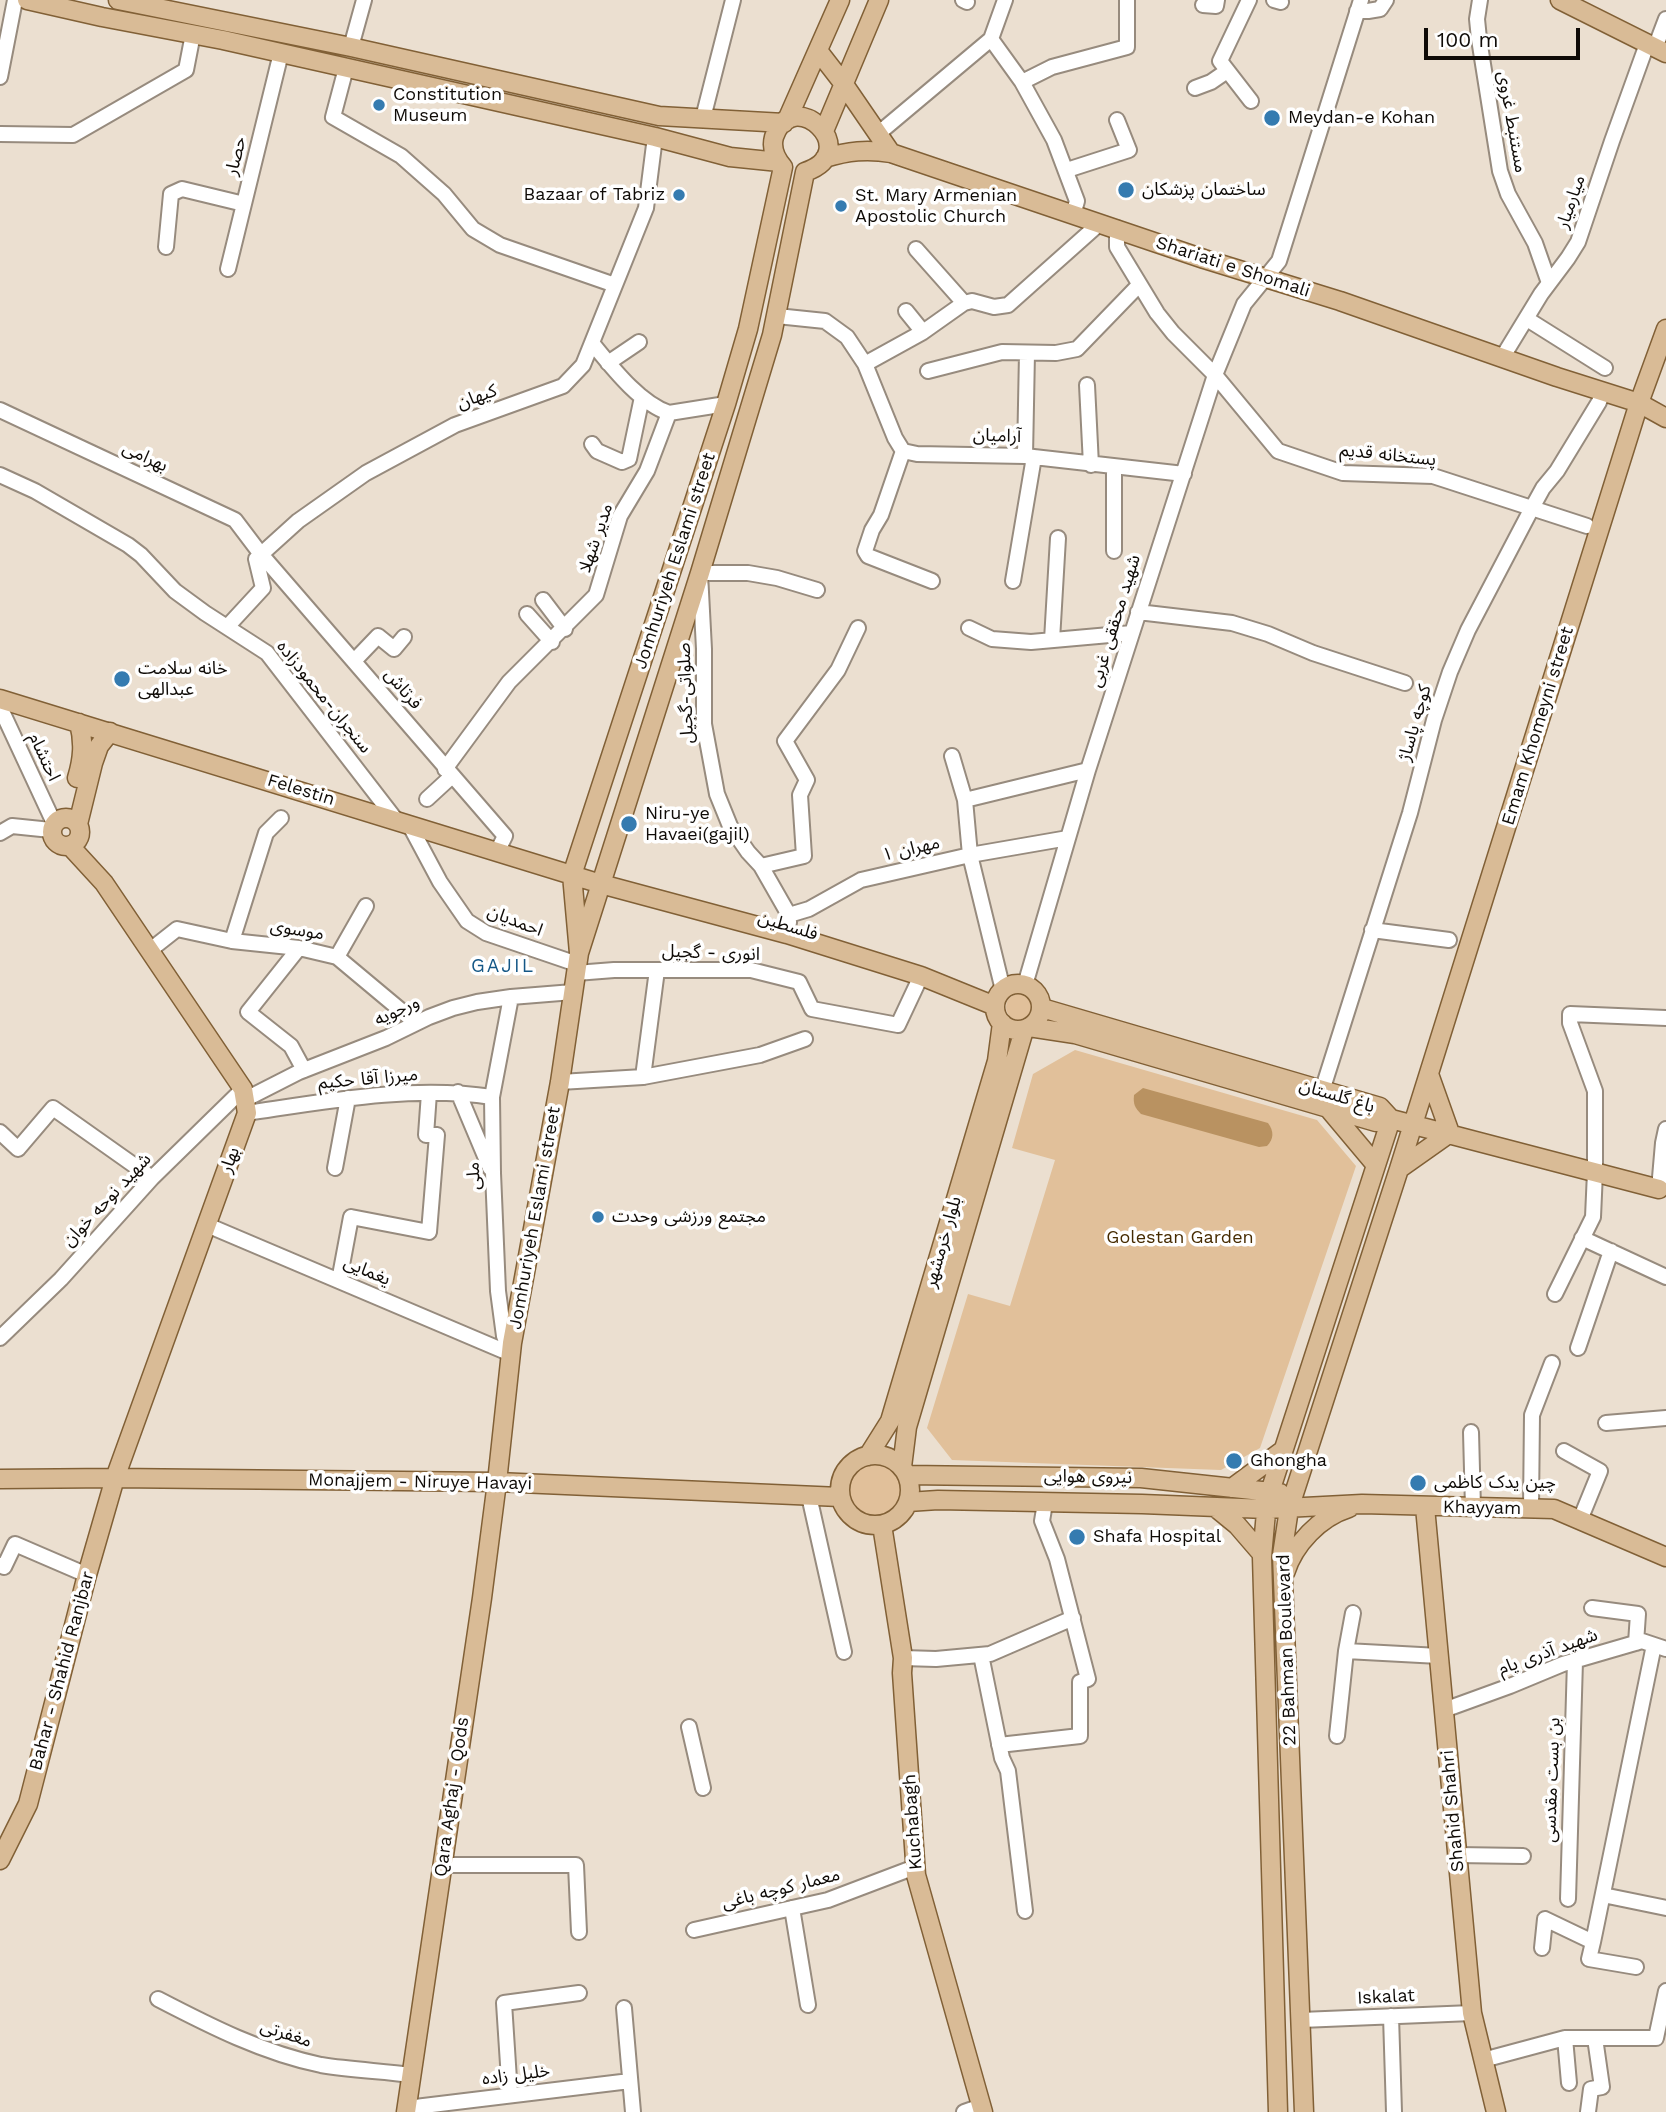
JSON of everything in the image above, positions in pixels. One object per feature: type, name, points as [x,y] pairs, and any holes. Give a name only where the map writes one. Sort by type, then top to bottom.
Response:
[{"type":"main road","points":[[27,0],[281,53],[655,137],[730,157],[781,164]]},
{"type":"main road","points":[[786,121],[840,0]]},
{"type":"main road","points":[[824,131],[878,0]]},
{"type":"main road","points":[[1561,0],[1656,49]]},
{"type":"main road","points":[[129,1],[351,47],[659,116],[786,121],[804,117],[819,124],[824,131],[828,139],[825,158]]},
{"type":"main road","points":[[346,68],[351,47]]},
{"type":"main road","points":[[819,52],[891,153]]},
{"type":"main road","points":[[674,142],[680,139],[685,130],[683,117]]},
{"type":"main road","name":"Jomhuriyeh Eslami street","points":[[577,963],[574,870],[748,329],[781,164],[775,156],[773,141],[786,121]]},
{"type":"main road","name":"Shariati e Shomali","points":[[825,158],[863,150],[891,153],[1639,403],[1666,418]]},
{"type":"main road","name":"Jomhuriyeh Eslami street","points":[[497,1482],[510,1354],[559,1082],[577,963],[751,409],[777,316],[805,172],[825,158]]},
{"type":"main road","name":"Emam Khomeyni street","points":[[1413,1125],[1639,403],[1666,328]]},
{"type":"main road","points":[[726,404],[751,409]]},
{"type":"main road","name":"Felestin","points":[[0,699],[497,852],[574,870],[602,880]]},
{"type":"main road","points":[[79,723],[83,738],[82,761],[72,793],[67,829],[245,1101]]},
{"type":"main road","points":[[67,829],[99,746],[110,732]]},
{"type":"main road","name":"فلسطین","points":[[602,880],[788,925],[1000,1004]]},
{"type":"main road","name":"فلسطین","points":[[788,925],[1000,1004]]},
{"type":"main road","points":[[1013,984],[1025,985],[1035,991],[1042,1008],[1038,1019],[1027,1029],[1012,1029],[1000,1004],[1013,984]]},
{"type":"main road","name":"بلوار خرمشهر","points":[[904,1471],[907,1427],[997,1061],[1000,1004]]},
{"type":"main road","name":"باغ گلستان","points":[[1042,1008],[1325,1099],[1376,1122],[1391,1119],[1450,1133],[1664,1191]]},
{"type":"main road","name":"بلوار خرمشهر","points":[[868,1456],[890,1421],[965,1199],[1027,1029]]},
{"type":"main road","name":"باغ گلستان","points":[[1027,1029],[1075,1034],[1325,1099]]},
{"type":"main road","points":[[1399,1169],[1450,1133],[1429,1074]]},
{"type":"main road","points":[[1325,1099],[1375,1164]]},
{"type":"main road","name":"بهار","points":[[115,1478],[207,1224],[245,1101]]},
{"type":"main road","name":"22 Bahman Boulevard","points":[[1278,2112],[1262,1554],[1267,1500],[1391,1119]]},
{"type":"main road","name":"22 Bahman Boulevard","points":[[1304,2112],[1282,1555],[1291,1502],[1413,1125]]},
{"type":"main road","points":[[1233,1488],[1282,1451]]},
{"type":"main road","points":[[868,1456],[886,1457],[904,1471],[910,1484],[908,1502],[898,1517],[882,1525],[864,1524],[848,1514],[840,1497],[840,1488],[846,1471],[859,1459],[868,1456]]},
{"type":"main road","name":"نیروی هوایی","points":[[904,1471],[1141,1478],[1233,1488],[1267,1500]]},
{"type":"main road","name":"Bahar - Shahid Ranjbar","points":[[0,1860],[27,1804],[115,1478]]},
{"type":"main road","name":"Monajjem - Niruye Havayi","points":[[0,1479],[497,1482],[840,1497]]},
{"type":"main road","name":"Qara Aghaj - Qods","points":[[407,2110],[497,1482]]},
{"type":"main road","name":"نیروی هوایی","points":[[908,1502],[938,1500],[1215,1507],[1267,1500]]},
{"type":"main road","name":"Khayyam","points":[[1267,1500],[1554,1509],[1666,1557]]},
{"type":"main road","points":[[1283,1579],[1292,1557],[1318,1525],[1344,1510],[1362,1504]]},
{"type":"main road","points":[[1215,1507],[1237,1525],[1262,1554]]},
{"type":"main road","name":"Shahid Shahri","points":[[1424,1507],[1472,2013],[1496,2112]]},
{"type":"main road","name":"Kuchabagh","points":[[882,1525],[903,1658],[916,1875],[976,2110]]},
{"type":"street","points":[[0,78],[15,0]]},
{"type":"street","points":[[351,47],[364,0]]},
{"type":"street","points":[[703,118],[733,0]]},
{"type":"street","points":[[879,133],[991,39],[1005,0]]},
{"type":"street","points":[[1022,82],[1052,67],[1128,47],[1127,0]]},
{"type":"street","points":[[1249,0],[1220,61],[1251,101]]},
{"type":"street","points":[[1359,5],[1368,11],[1380,9],[1386,0]]},
{"type":"street","name":"مستنبط غروی","points":[[1480,0],[1477,19],[1479,39],[1500,171],[1508,194],[1535,243],[1549,283]]},
{"type":"street","name":"شهید محققی غربی","points":[[1025,985],[1088,770],[1215,375],[1244,304],[1279,261],[1359,5]]},
{"type":"street","name":"میارمیار","points":[[1502,358],[1578,242],[1612,141],[1656,49],[1666,19]]},
{"type":"street","points":[[0,134],[73,135],[186,70],[193,34]]},
{"type":"street","points":[[991,39],[1022,82],[1055,140],[1077,201],[1073,215]]},
{"type":"street","name":"حصار","points":[[228,269],[281,53]]},
{"type":"street","points":[[346,68],[333,117],[401,156],[457,208],[473,229],[500,245],[615,285]]},
{"type":"street","points":[[1195,88],[1211,82],[1227,71]]},
{"type":"street","points":[[1067,170],[1129,150],[1116,120]]},
{"type":"street","name":"کیهان","points":[[260,554],[298,521],[366,473],[455,425],[563,386],[583,365],[646,208],[655,137]]},
{"type":"street","points":[[166,247],[171,194],[182,189],[244,204]]},
{"type":"street","points":[[865,364],[923,332],[964,303],[972,301],[994,307],[1008,305],[1109,226]]},
{"type":"street","name":"پستخانه قدیم","points":[[1109,226],[1117,247],[1157,313],[1215,375],[1278,451],[1343,473],[1433,476],[1587,526]]},
{"type":"street","points":[[916,249],[964,303]]},
{"type":"street","points":[[928,371],[1002,352],[1056,353],[1077,349],[1139,285]]},
{"type":"street","points":[[906,311],[923,332]]},
{"type":"street","points":[[777,316],[818,319],[831,324],[848,337],[865,364],[895,438],[903,450],[881,515],[872,530],[865,551],[868,556],[932,581]]},
{"type":"street","points":[[1527,319],[1605,368]]},
{"type":"street","points":[[608,363],[639,342]]},
{"type":"street","points":[[592,343],[642,397],[659,410],[668,413],[726,404]]},
{"type":"street","points":[[1013,581],[1030,457],[1027,353]]},
{"type":"street","points":[[1087,385],[1091,465]]},
{"type":"street","name":"کوچه پاساژ","points":[[1325,1099],[1450,672],[1468,630],[1532,508],[1599,402],[1603,391]]},
{"type":"street","points":[[592,444],[597,451],[622,462],[629,459],[642,397]]},
{"type":"street","name":"بهرامی","points":[[0,410],[235,520],[260,554]]},
{"type":"street","name":"مدیر شهلا","points":[[427,799],[509,682],[597,595],[620,516],[647,471],[668,413]]},
{"type":"street","name":"آرامیان","points":[[903,450],[917,454],[1030,457],[1184,474]]},
{"type":"street","points":[[1114,467],[1114,551]]},
{"type":"street","name":"سنجران-محمودزاده","points":[[0,475],[35,491],[128,545],[141,555],[174,591],[267,653],[403,822]]},
{"type":"street","points":[[1052,640],[1058,538]]},
{"type":"street","points":[[228,628],[263,587],[256,559],[260,554]]},
{"type":"street","name":"فرتاش","points":[[260,554],[355,660],[505,836],[497,852]]},
{"type":"street","points":[[700,573],[760,575],[817,590]]},
{"type":"street","name":"صلواتی-گجیل","points":[[700,573],[704,724],[717,794],[730,826],[761,866],[788,925]]},
{"type":"street","points":[[543,600],[565,629]]},
{"type":"street","points":[[1138,612],[1232,623],[1405,683]]},
{"type":"street","points":[[527,614],[551,642]]},
{"type":"street","points":[[761,866],[804,856],[800,795],[807,780],[785,741],[838,670],[858,628]]},
{"type":"street","points":[[969,628],[992,639],[1031,642],[1132,633]]},
{"type":"street","points":[[355,660],[378,636],[394,649],[404,637]]},
{"type":"street","name":"احتشام","points":[[0,707],[67,829]]},
{"type":"street","points":[[952,756],[965,800],[970,855],[1000,1004]]},
{"type":"street","points":[[965,800],[1088,770]]},
{"type":"street","points":[[232,942],[266,833],[281,818]]},
{"type":"street","name":"احمدیان","points":[[403,822],[467,921],[486,933],[577,963]]},
{"type":"street","points":[[0,834],[12,826],[67,829]]},
{"type":"street","name":"مهران ۱","points":[[788,925],[808,909],[862,880],[970,855],[1068,838]]},
{"type":"street","points":[[337,957],[366,906]]},
{"type":"street","name":"موسوی","points":[[149,951],[177,929],[232,942],[299,947],[337,957],[416,1023]]},
{"type":"street","points":[[1373,930],[1449,940]]},
{"type":"street","points":[[299,947],[248,1012],[291,1046],[304,1070]]},
{"type":"street","name":"انوری - گجیل","points":[[577,963],[657,970],[751,970],[799,982],[813,1009],[898,1025],[921,976]]},
{"type":"street","points":[[643,1077],[657,970]]},
{"type":"street","name":"ورجویه","points":[[245,1101],[304,1070],[453,1008],[511,997],[573,992]]},
{"type":"street","name":"ملی","points":[[510,1354],[504,1336],[498,1291],[492,1097],[511,997]]},
{"type":"street","points":[[1555,1294],[1593,1217],[1595,1091],[1570,1023],[1570,1014],[1666,1018]]},
{"type":"street","points":[[559,1082],[643,1077],[760,1055],[805,1039]]},
{"type":"street","points":[[458,1092],[493,1173]]},
{"type":"street","name":"میرزا آقا حکیم","points":[[245,1101],[458,1092],[492,1097]]},
{"type":"street","points":[[339,1280],[351,1217],[429,1231],[437,1135],[426,1135],[429,1093]]},
{"type":"street","points":[[335,1168],[348,1098]]},
{"type":"street","name":"شهید نوحه خوان","points":[[0,1338],[61,1279],[152,1178],[245,1101]]},
{"type":"street","points":[[0,1132],[18,1149],[53,1108],[152,1178]]},
{"type":"street","points":[[1664,1191],[1663,1143],[1666,1129]]},
{"type":"street","name":"یغمایی","points":[[207,1224],[510,1354]]},
{"type":"street","points":[[1583,1238],[1666,1278]]},
{"type":"street","points":[[1578,1348],[1611,1251]]},
{"type":"street","points":[[1531,1508],[1532,1415],[1552,1363]]},
{"type":"street","points":[[1606,1423],[1666,1418]]},
{"type":"street","points":[[1471,1432],[1473,1508]]},
{"type":"street","points":[[1564,1451],[1600,1471],[1580,1520]]},
{"type":"street","points":[[809,1496],[844,1652]]},
{"type":"street","points":[[999,1745],[1080,1736],[1080,1682],[1088,1679],[1057,1559],[1042,1521],[1045,1503]]},
{"type":"street","points":[[0,1566],[4,1567],[15,1544],[87,1575]]},
{"type":"street","points":[[1592,1608],[1639,1614],[1636,1643]]},
{"type":"street","points":[[1336,1736],[1353,1613]]},
{"type":"street","points":[[903,1658],[936,1659],[990,1654],[1073,1618]]},
{"type":"street","name":"شهید آذری یام","points":[[1444,1710],[1575,1661],[1642,1641],[1660,1647]]},
{"type":"street","points":[[1636,1967],[1590,1959],[1660,1647]]},
{"type":"street","points":[[1346,1651],[1439,1656]]},
{"type":"street","points":[[981,1655],[1002,1758],[1008,1771],[1025,1911]]},
{"type":"street","name":"بن بست مقدسی","points":[[1568,1899],[1575,1661]]},
{"type":"street","points":[[689,1727],[703,1788]]},
{"type":"street","points":[[1457,1855],[1523,1856]]},
{"type":"street","points":[[443,1864],[576,1865],[579,1932]]},
{"type":"street","name":"معمار کوچه باغی","points":[[694,1930],[828,1900],[915,1867]]},
{"type":"street","points":[[1603,1895],[1666,1908]]},
{"type":"street","points":[[792,1908],[808,2005]]},
{"type":"street","points":[[1542,1948],[1545,1919],[1593,1942]]},
{"type":"street","points":[[1483,2060],[1565,2038],[1656,2038],[1666,1991]]},
{"type":"street","points":[[510,2095],[504,2003],[579,1993]]},
{"type":"street","name":"مغفرتی","points":[[158,1999],[264,2049],[322,2065],[412,2074]]},
{"type":"street","points":[[624,2008],[633,2112]]},
{"type":"street","name":"Iskalat","points":[[1301,2020],[1472,2013]]},
{"type":"street","points":[[1391,2016],[1394,2112]]},
{"type":"street","points":[[1565,2038],[1569,2083]]},
{"type":"street","points":[[1588,2112],[1591,2089],[1602,2087],[1595,2038]]},
{"type":"street","name":"خلیل زاده","points":[[407,2110],[630,2081]]},
{"type":"green space","points":[[1019,994],[1028,998],[1032,1007],[1028,1016],[1019,1020],[1010,1016],[1006,1007],[1010,998]]},
{"type":"green space","name":"Golestan Garden","points":[[1075,1050],[1317,1120],[1356,1166],[1260,1448],[1221,1470],[952,1460],[927,1428],[968,1294],[1010,1306],[1055,1160],[1012,1148],[1033,1074]]},
{"type":"green space","points":[[869,1461],[879,1461],[894,1469],[900,1478],[900,1500],[894,1509],[879,1517],[869,1517],[851,1505],[846,1494],[846,1484],[858,1466]]},
{"type":"shaded area","points":[[1143,1088],[1268,1123],[1272,1132],[1271,1141],[1267,1146],[1259,1147],[1141,1114],[1135,1106],[1134,1095]]},
{"type":"place","name":"Constitution Museum","points":[[379,105]]},
{"type":"place","name":"Meydan-e Kohan","points":[[1272,118]]},
{"type":"place","name":"ساختمان پزشکان","points":[[1126,190]]},
{"type":"place","name":"Bazaar of Tabriz","points":[[679,195]]},
{"type":"place","name":"St. Mary Armenian Apostolic Church","points":[[841,206]]},
{"type":"place","name":"خانه سلامت عبدالهی","points":[[122,679]]},
{"type":"place","name":"Niru-ye Havaei(gajil)","points":[[629,824]]},
{"type":"place","name":"مجتمع ورزشی وحدت","points":[[598,1217]]},
{"type":"place","name":"Ghongha","points":[[1234,1461]]},
{"type":"place","name":"چین یدک کاظمی","points":[[1418,1483]]},
{"type":"place","name":"Shafa Hospital","points":[[1077,1537]]},
{"type":"district","name":"GAJIL","points":[[503,966]]}]
